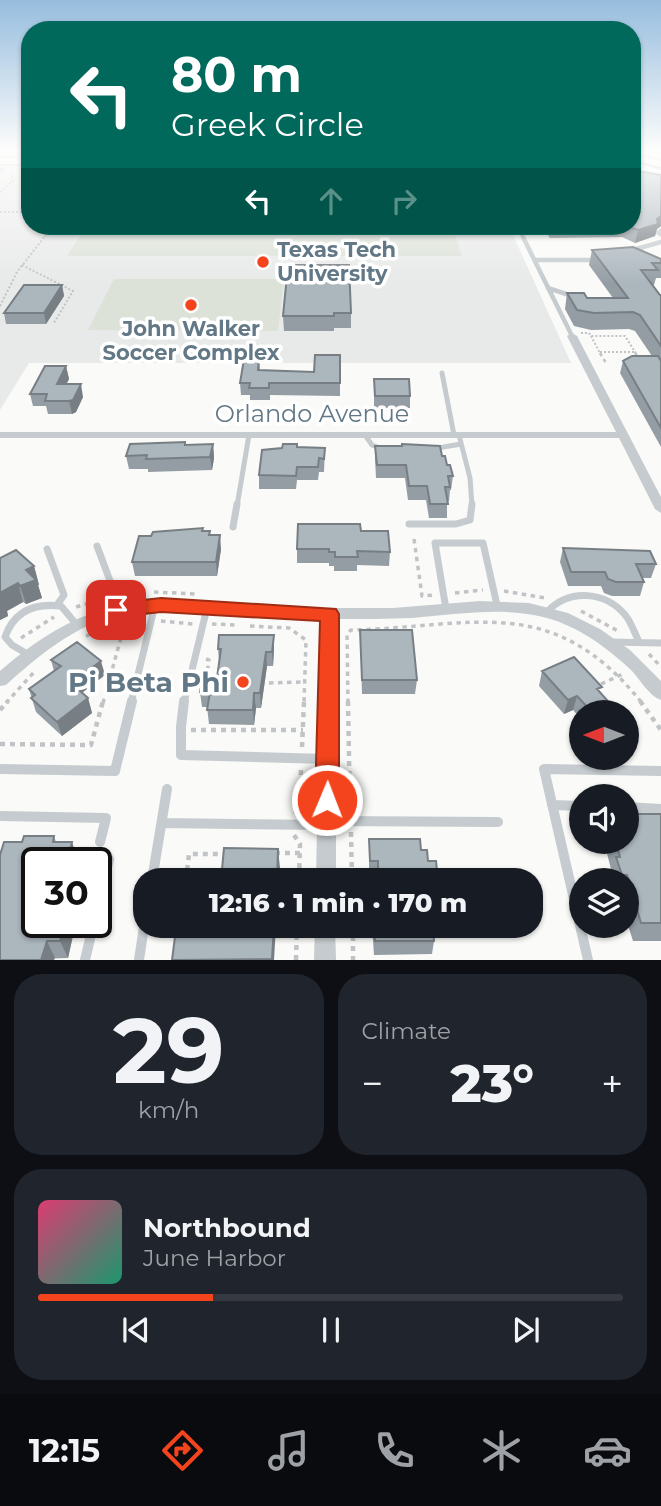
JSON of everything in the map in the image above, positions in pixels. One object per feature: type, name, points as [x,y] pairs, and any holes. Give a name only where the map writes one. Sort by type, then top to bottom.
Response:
[{"type":"street","points":[[624,254],[636,257]]},
{"type":"street","points":[[575,333],[661,509]]},
{"type":"street","name":"Orlando Avenue","points":[[0,435],[365,435],[458,438],[624,435]]},
{"type":"street","points":[[0,680],[51,638],[76,625],[123,617],[155,606],[330,614],[497,606],[547,612],[575,623],[606,642],[638,668],[661,693]]},
{"type":"street","points":[[326,868],[330,614]]},
{"type":"street","points":[[325,938],[325,960]]},
{"type":"lane","points":[[522,235],[548,288],[575,333]]},
{"type":"lane","points":[[624,254],[661,242]]},
{"type":"lane","points":[[535,260],[604,260]]},
{"type":"lane","points":[[548,288],[582,300]]},
{"type":"lane","points":[[409,524],[456,524],[470,520],[474,509],[442,373]]},
{"type":"lane","points":[[233,527],[249,435]]},
{"type":"lane","points":[[365,435],[372,445],[392,450]]},
{"type":"lane","points":[[428,450],[458,438]]},
{"type":"lane","points":[[446,609],[435,543],[483,543],[497,606]]},
{"type":"lane","points":[[97,546],[123,617]]},
{"type":"lane","points":[[47,549],[64,595],[57,606]]},
{"type":"lane","points":[[547,612],[554,601],[569,595],[585,594],[617,607],[628,618],[639,642]]},
{"type":"lane","points":[[29,655],[3,638],[14,619],[26,610],[37,605],[57,606],[66,611],[76,625]]},
{"type":"lane","points":[[0,769],[115,771],[155,606]]},
{"type":"lane","points":[[208,608],[199,632],[178,747],[181,755],[328,759]]},
{"type":"lane","points":[[606,642],[661,643]]},
{"type":"lane","points":[[588,960],[544,769],[661,771]]},
{"type":"lane","points":[[154,868],[167,789]]},
{"type":"lane","points":[[552,805],[569,806]]},
{"type":"lane","points":[[639,808],[661,809]]},
{"type":"lane","points":[[0,816],[106,818],[100,842]]},
{"type":"lane","points":[[162,823],[498,822]]},
{"type":"lane","points":[[85,960],[90,938]]},
{"type":"lane","points":[[139,960],[142,938]]},
{"type":"path","points":[[0,212],[21,212]]},
{"type":"path","points":[[0,306],[22,265],[45,235]]},
{"type":"path","points":[[22,265],[72,291],[54,323]]},
{"type":"path","points":[[575,333],[589,332],[606,363]]},
{"type":"path","points":[[591,336],[625,336],[637,356],[649,360]]},
{"type":"path","points":[[600,352],[635,352]]},
{"type":"path","points":[[0,744],[91,745],[123,617]]},
{"type":"path","points":[[352,868],[348,632],[488,621],[523,624],[573,641],[590,651],[619,676],[661,730]]},
{"type":"path","points":[[204,690],[209,660],[205,659],[207,649]]},
{"type":"path","points":[[601,684],[638,668]]},
{"type":"path","points":[[269,683],[304,682]]},
{"type":"path","points":[[181,730],[234,727],[303,730]]},
{"type":"path","points":[[272,853],[300,853]]},
{"type":"path","points":[[188,868],[189,854],[231,854]]},
{"type":"path","points":[[296,960],[297,938]]},
{"type":"path","points":[[353,938],[353,960]]},
{"type":"shaded area","name":"Texas Tech University","points":[[0,195],[21,195],[21,235],[513,235],[571,363],[29,363],[0,410]]},
{"type":"shaded area","points":[[81,235],[455,235],[462,256],[67,256]]},
{"type":"shaded area","name":"John Walker Soccer Complex","points":[[114,279],[284,279],[278,331],[88,330]]},
{"type":"building","points":[[641,195],[661,195],[661,216],[657,219],[658,224],[641,229]]},
{"type":"building","points":[[633,247],[661,259],[661,263],[652,263],[658,270],[641,270],[661,295],[661,346],[640,315],[633,312],[594,313],[577,310],[567,293],[584,293],[587,298],[628,298],[592,250]]},
{"type":"building","points":[[288,265],[349,265],[351,313],[334,313],[334,316],[283,316]]},
{"type":"building","points":[[24,285],[62,285],[44,313],[4,313]]},
{"type":"building","points":[[315,355],[340,355],[340,383],[269,383],[269,388],[249,388],[250,383],[240,383],[244,359],[259,359],[258,370],[314,372]]},
{"type":"building","points":[[632,356],[658,356],[661,361],[661,428],[623,361]]},
{"type":"building","points":[[45,366],[66,366],[57,384],[81,384],[73,400],[45,401],[47,394],[30,394]]},
{"type":"building","points":[[374,379],[409,379],[410,396],[375,396]]},
{"type":"building","points":[[185,442],[185,445],[213,444],[210,457],[146,459],[147,455],[126,456],[130,444]]},
{"type":"building","points":[[283,444],[325,448],[324,459],[319,458],[318,467],[297,467],[296,476],[259,475],[262,450],[282,448]]},
{"type":"building","points":[[375,446],[440,446],[442,456],[445,456],[447,465],[450,465],[453,476],[448,476],[450,487],[445,487],[448,504],[430,504],[427,486],[409,486],[406,465],[377,465]]},
{"type":"building","points":[[298,524],[360,524],[361,531],[388,531],[390,552],[357,551],[358,557],[335,557],[335,552],[329,552],[329,549],[297,549]]},
{"type":"building","points":[[203,528],[202,531],[210,531],[209,535],[220,535],[216,562],[132,562],[139,536],[151,536],[153,532]]},
{"type":"building","points":[[563,548],[650,551],[656,564],[636,564],[644,582],[616,582],[608,579],[605,572],[571,572]]},
{"type":"building","points":[[16,550],[34,566],[26,570],[36,580],[20,586],[18,583],[0,593],[0,558]]},
{"type":"building","points":[[360,630],[412,630],[417,680],[362,680]]},
{"type":"building","name":"Pi Beta Phi","points":[[219,635],[274,635],[272,652],[266,652],[260,693],[254,693],[253,710],[207,710],[210,692],[200,692],[202,678],[217,678],[221,649],[218,649]]},
{"type":"building","points":[[77,642],[101,661],[71,683],[88,698],[57,722],[31,698],[35,695],[29,689],[61,666],[51,660]]},
{"type":"building","points":[[574,657],[602,687],[597,689],[607,700],[581,700],[577,696],[568,700],[542,671]]},
{"type":"building","points":[[639,814],[661,814],[661,923],[641,923],[639,868],[620,868],[616,857],[620,857],[619,854],[639,854]]},
{"type":"building","points":[[24,836],[54,836],[53,842],[72,842],[71,847],[21,847],[21,938],[61,938],[60,941],[47,941],[41,960],[0,960],[0,855],[4,842],[22,842]]},
{"type":"building","points":[[369,839],[420,839],[421,850],[427,850],[428,861],[436,861],[437,868],[378,868],[378,861],[370,861]]},
{"type":"building","points":[[224,848],[278,849],[277,868],[222,868]]},
{"type":"building","points":[[175,938],[273,938],[272,959],[172,960]]},
{"type":"building","points":[[375,938],[434,938],[434,941],[375,941]]},
{"type":"place","name":"Texas Tech University","points":[[263,262]]},
{"type":"place","name":"John Walker Soccer Complex","points":[[191,305]]},
{"type":"place","name":"Pi Beta Phi","points":[[243,682]]},
{"type":"route","points":[[116,610],[161,605],[244,612],[330,614],[327,800]]}]
